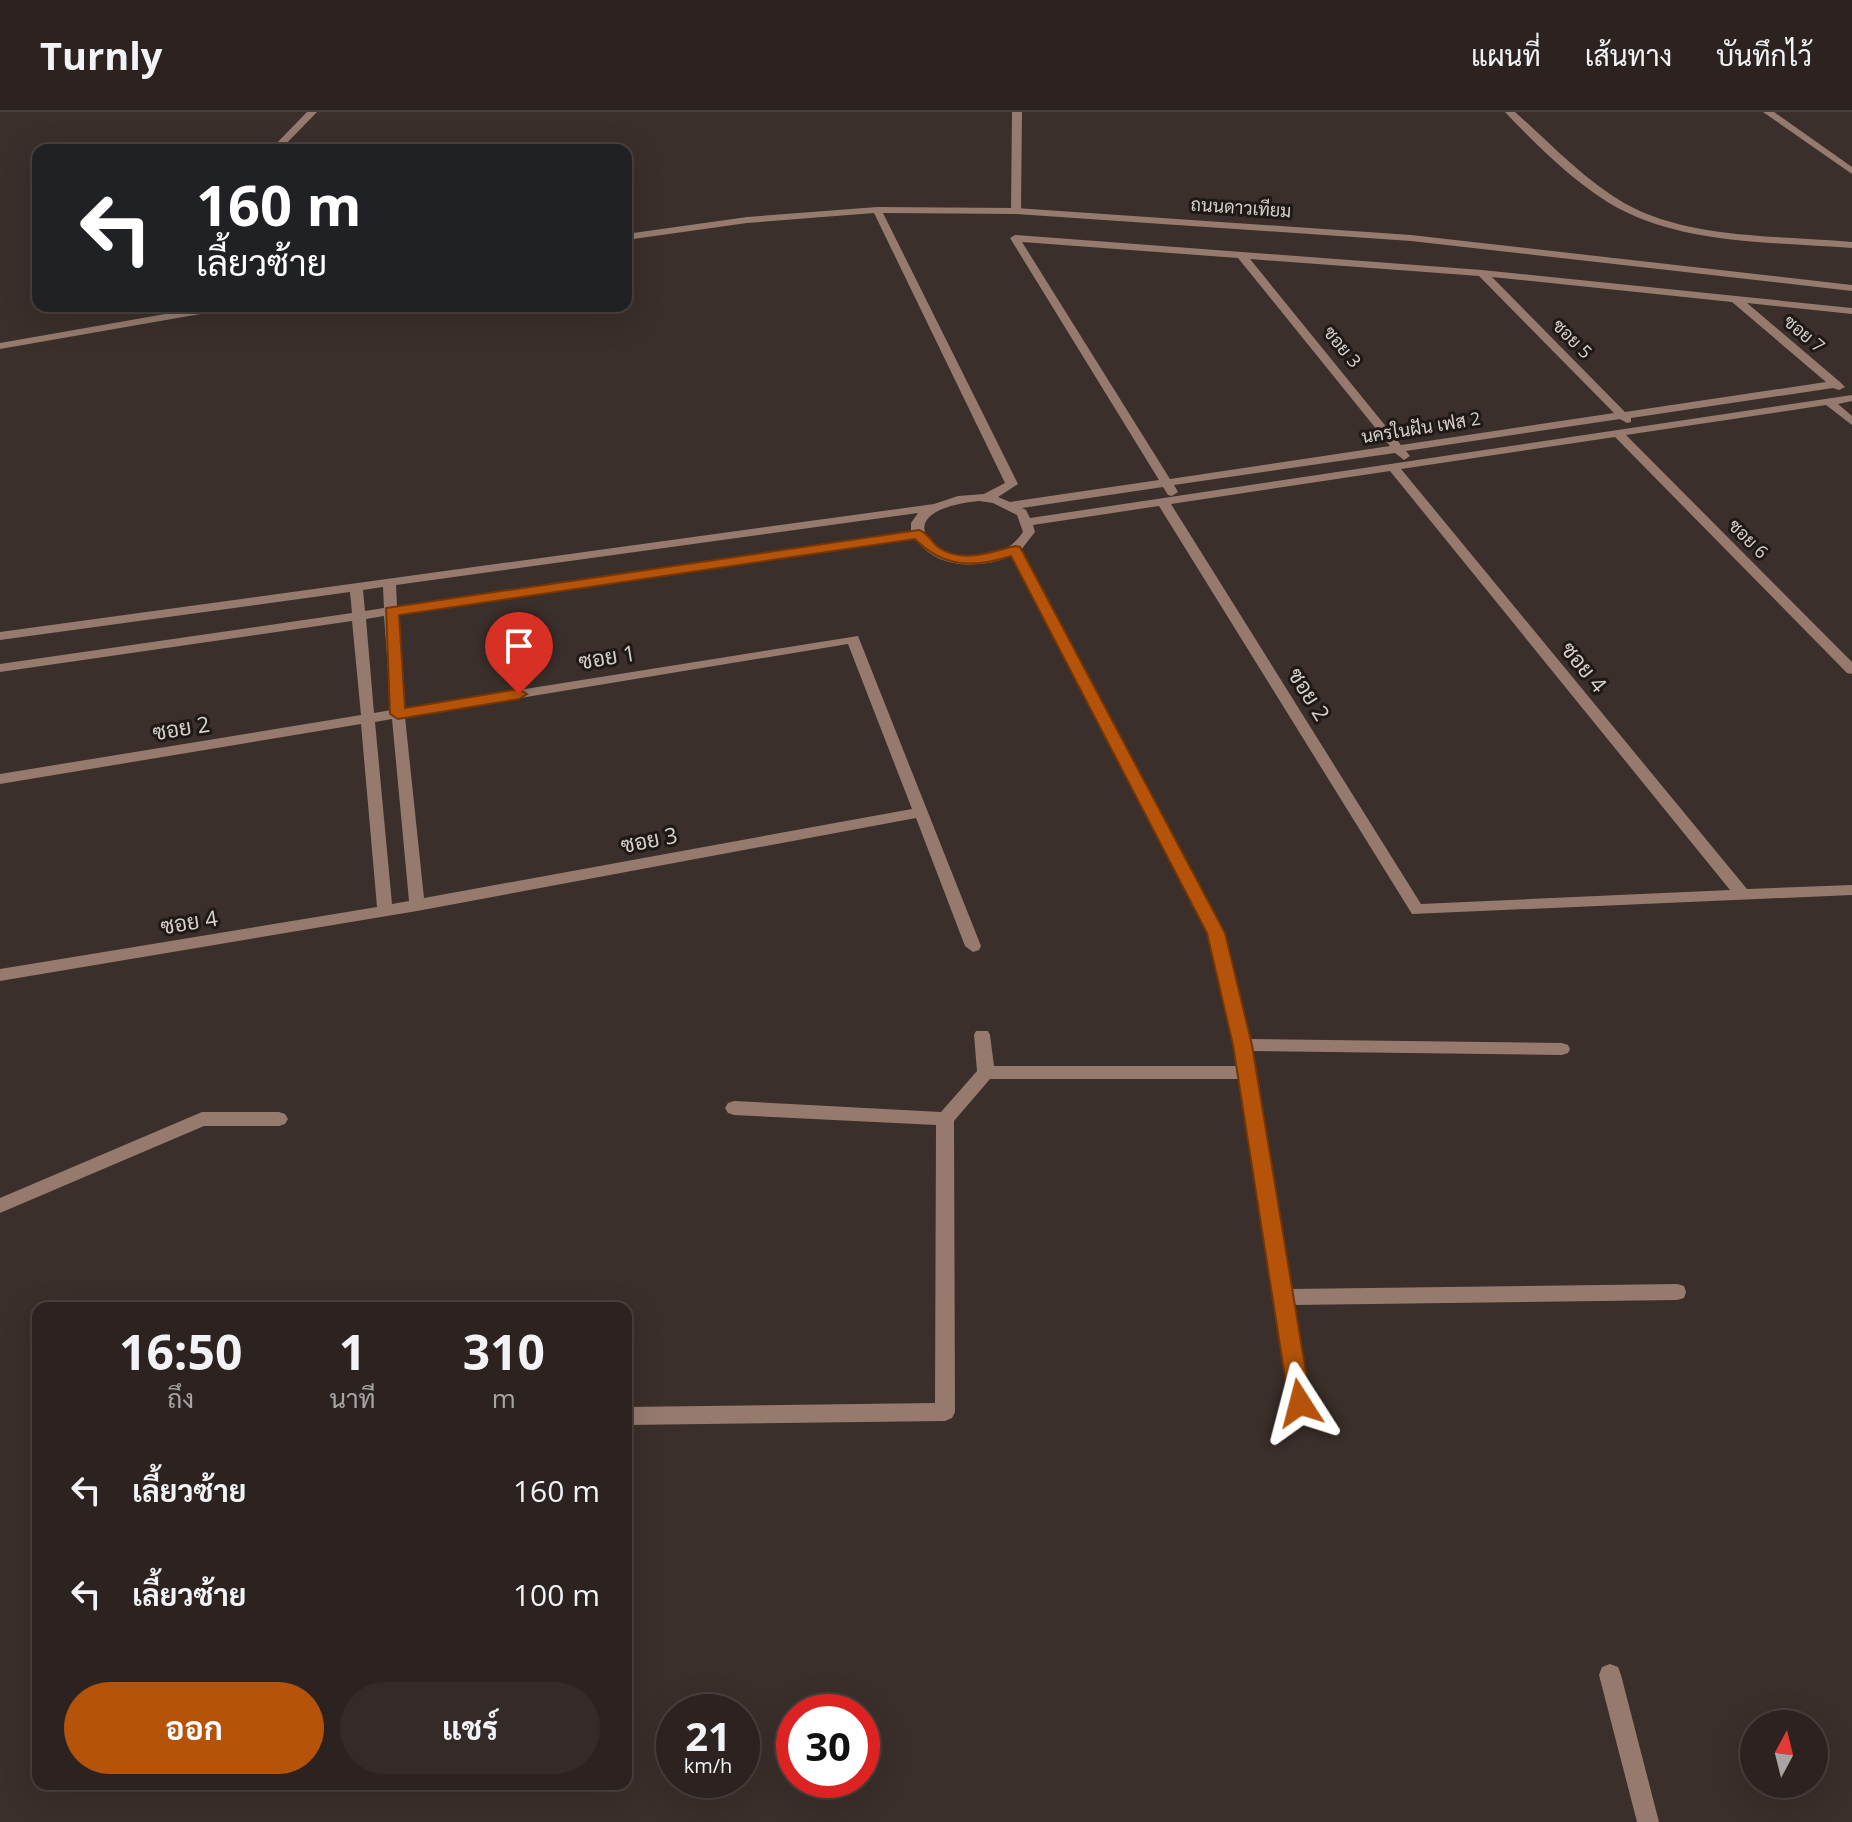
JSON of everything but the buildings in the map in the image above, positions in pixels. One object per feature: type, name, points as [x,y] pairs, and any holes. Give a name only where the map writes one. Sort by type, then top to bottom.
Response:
[{"type":"street","points":[[281,144],[312,112]]},
{"type":"street","points":[[1016,211],[1017,112]]},
{"type":"street","points":[[1510,112],[1567,163],[1633,211],[1675,224],[1713,231],[1852,245]]},
{"type":"street","points":[[1768,112],[1852,171]]},
{"type":"street","points":[[877,210],[1012,484],[985,499]]},
{"type":"street","name":"ถนนดาวเทียม","points":[[632,236],[747,220],[877,210],[1016,211],[1411,238],[1852,288]]},
{"type":"street","points":[[1170,501],[1167,484],[1015,238],[1482,273],[1852,311]]},
{"type":"street","name":"ซอย 3","points":[[1242,256],[1411,465]]},
{"type":"street","name":"ซอย 5","points":[[1482,273],[1637,430]]},
{"type":"street","name":"ซอย 7","points":[[1733,298],[1852,398]]},
{"type":"street","points":[[0,346],[174,312]]},
{"type":"street","name":"นครในฝัน เฟส 2","points":[[1010,506],[1836,384]]},
{"type":"street","name":"นครในฝัน เฟส 2","points":[[1028,522],[1852,398]]},
{"type":"street","points":[[1829,402],[1852,422]]},
{"type":"street","name":"ซอย 6","points":[[1618,434],[1852,670]]},
{"type":"street","name":"ซอย 4","points":[[1393,467],[1742,894]]},
{"type":"street","points":[[0,636],[933,507],[962,498],[985,499],[1010,506],[1022,513],[1028,522],[1029,532],[1025,542],[1015,550],[985,560],[967,560],[935,552],[919,534],[918,524],[933,507]]},
{"type":"street","name":"ซอย 2","points":[[1170,501],[1417,910],[1742,894]]},
{"type":"street","points":[[0,668],[919,534]]},
{"type":"street","points":[[1015,550],[1216,933],[1243,1045],[1300,1403]]},
{"type":"street","points":[[389,581],[398,714],[417,906]]},
{"type":"street","points":[[356,586],[385,911]]},
{"type":"street","name":"ซอย 1","points":[[368,720],[853,639],[921,812]]},
{"type":"street","name":"ซอย 2","points":[[0,779],[368,720]]},
{"type":"street","points":[[921,812],[973,946]]},
{"type":"street","name":"ซอย 3","points":[[385,911],[921,812]]},
{"type":"street","points":[[1742,894],[1852,890]]},
{"type":"street","name":"ซอย 4","points":[[0,975],[385,911]]},
{"type":"street","points":[[632,1416],[945,1412],[945,1119],[986,1073],[982,1035]]},
{"type":"street","points":[[1243,1045],[1562,1049]]},
{"type":"street","points":[[986,1073],[1247,1072]]},
{"type":"street","points":[[734,1108],[945,1119]]},
{"type":"street","points":[[0,1206],[202,1119],[279,1119]]},
{"type":"street","points":[[1283,1297],[1677,1292]]},
{"type":"street","points":[[1610,1675],[1648,1822]]},
{"type":"route","points":[[519,694],[398,714],[391,611],[919,534],[935,552],[967,560],[985,560],[1015,550],[1216,933],[1243,1045],[1300,1403]]}]
